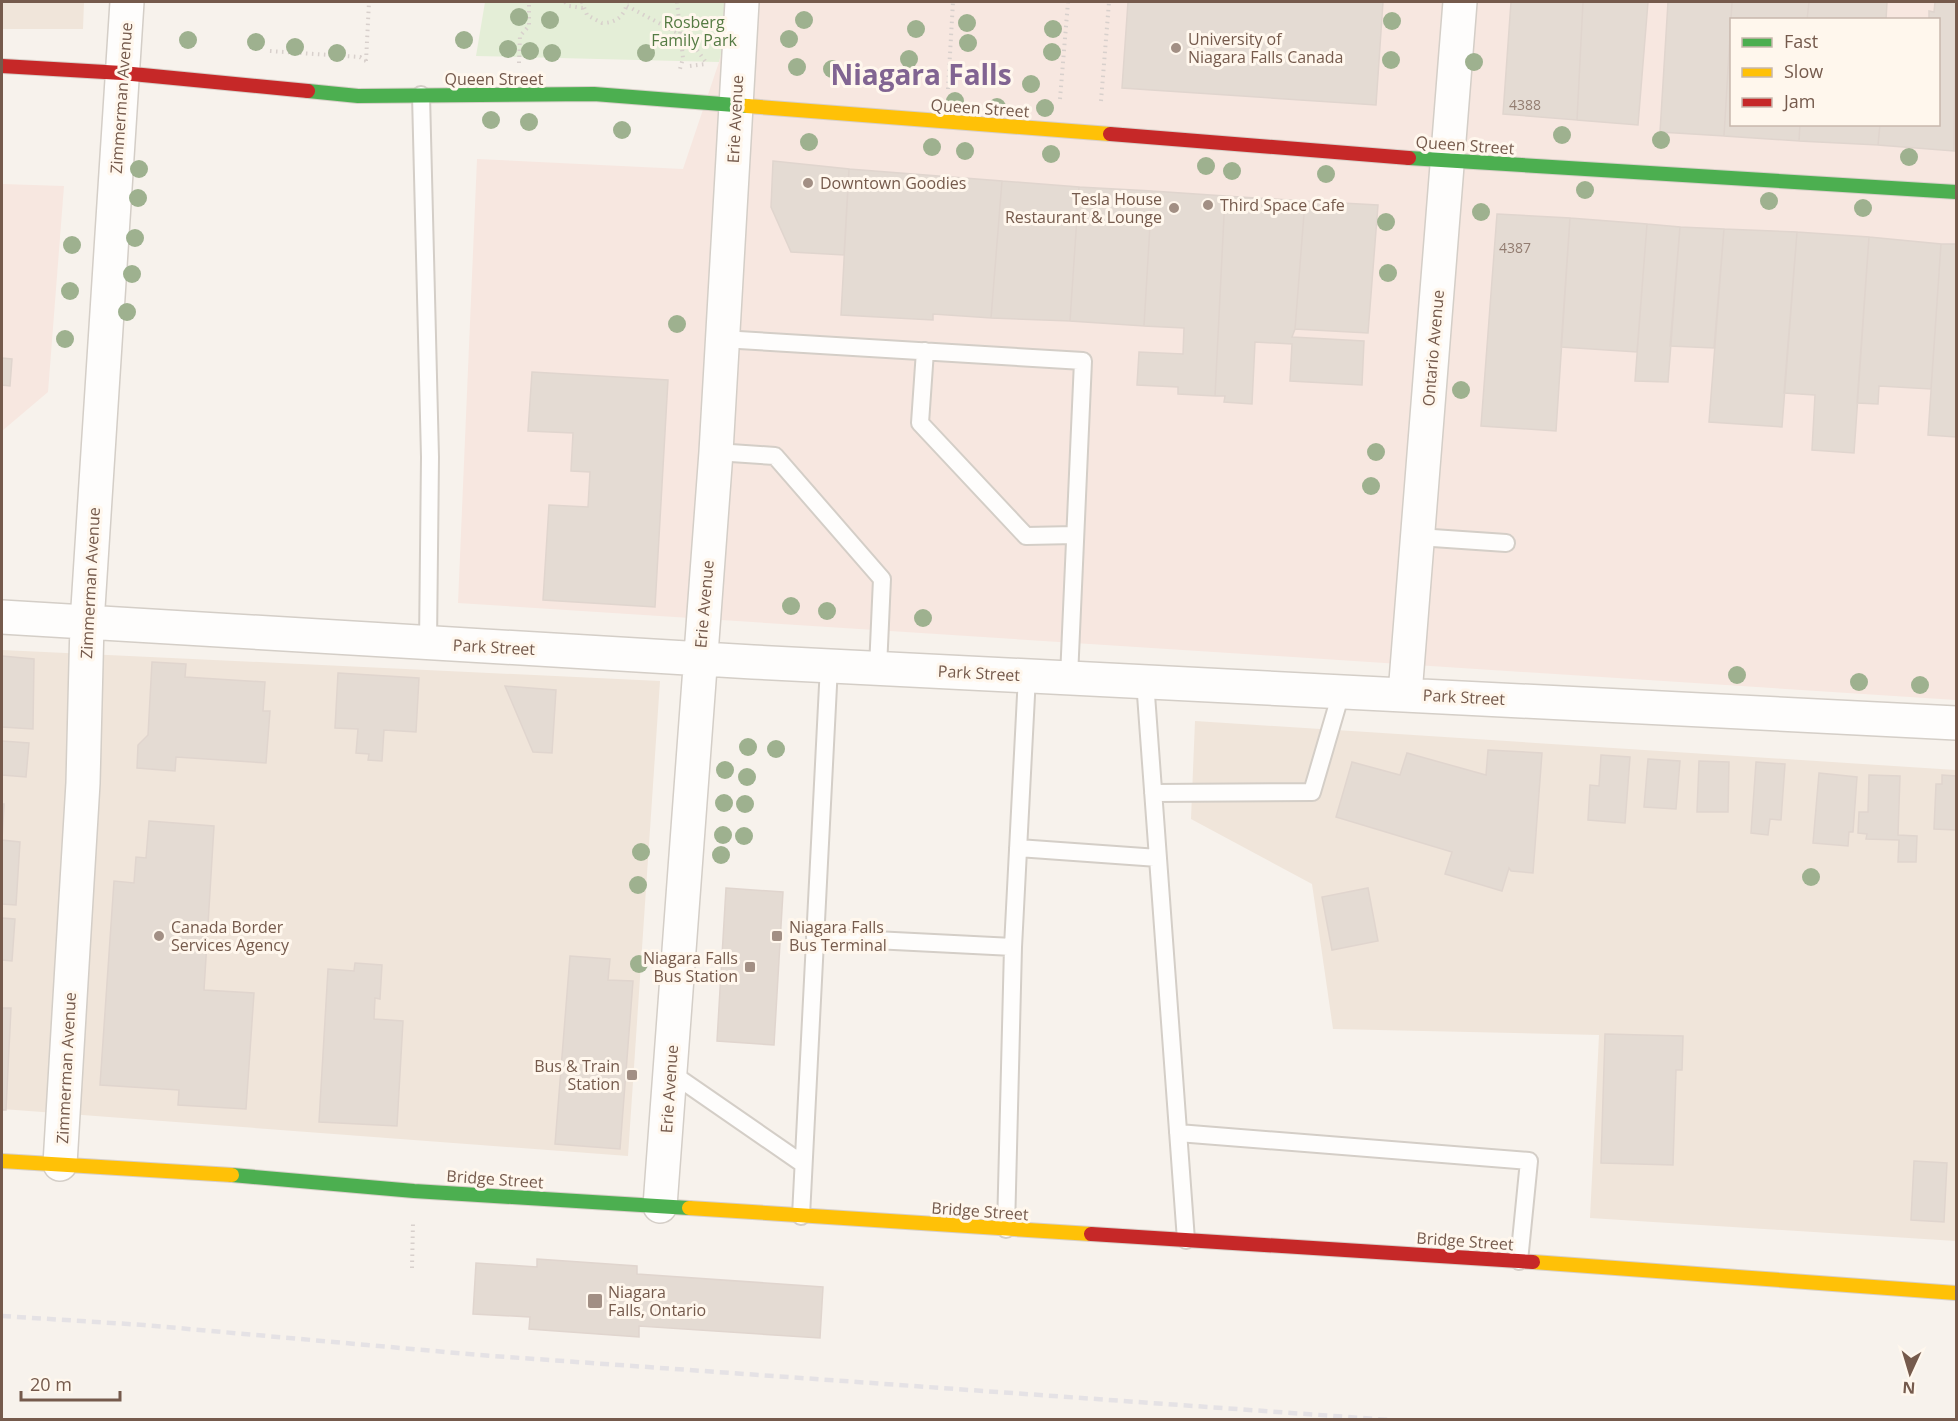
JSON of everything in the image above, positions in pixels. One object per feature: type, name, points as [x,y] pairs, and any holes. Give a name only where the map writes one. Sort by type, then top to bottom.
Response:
[{"type":"main road","name":"Queen Street","points":[[2,66],[122,74],[358,96],[594,94],[1449,161],[1956,192]]},
{"type":"main road","name":"Bridge Street","points":[[2,1161],[274,1178],[414,1191],[1519,1261],[1956,1293]]},
{"type":"street","name":"Zimmerman Avenue","points":[[60,1164],[83,783],[87,622],[127,2]]},
{"type":"street","name":"Erie Avenue","points":[[660,1206],[716,452],[742,2]]},
{"type":"street","name":"Ontario Avenue","points":[[1405,694],[1460,2]]},
{"type":"street","name":"Park Street","points":[[2,617],[699,659],[1956,723]]},
{"type":"lane","points":[[421,96],[429,457],[428,644]]},
{"type":"lane","points":[[722,339],[1083,361],[1069,677]]},
{"type":"lane","points":[[925,351],[920,423],[1026,536],[1075,536]]},
{"type":"lane","points":[[716,452],[775,456],[882,579],[878,668]]},
{"type":"lane","points":[[1418,537],[1506,543]]},
{"type":"lane","points":[[801,1216],[829,666]]},
{"type":"lane","points":[[1006,1229],[1013,947],[1027,676]]},
{"type":"lane","points":[[1145,681],[1186,1240]]},
{"type":"lane","points":[[1152,793],[1312,792],[1341,693]]},
{"type":"lane","points":[[1018,848],[1158,858]]},
{"type":"lane","points":[[815,937],[1013,947]]},
{"type":"lane","points":[[670,1072],[803,1164]]},
{"type":"lane","points":[[1178,1133],[1529,1161],[1519,1261]]},
{"type":"path","points":[[258,50],[360,57],[368,63],[369,2]]},
{"type":"path","points":[[519,63],[520,36],[529,26],[530,2]]},
{"type":"path","points":[[565,2],[569,6],[583,8]]},
{"type":"path","points":[[582,2],[583,8],[593,21],[602,23],[618,20],[627,4],[689,39],[707,64],[671,68]]},
{"type":"path","points":[[677,2],[683,58],[680,67],[686,102]]},
{"type":"path","points":[[948,96],[953,2]]},
{"type":"path","points":[[1060,102],[1068,2]]},
{"type":"path","points":[[1101,105],[1109,2]]},
{"type":"path","points":[[509,63],[530,64]]},
{"type":"path","points":[[412,1268],[414,1191]]},
{"type":"shaded area","points":[[2,2],[84,2],[83,29],[2,29]]},
{"type":"shaded area","points":[[728,2],[1956,2],[1956,700],[458,603],[477,159],[683,169],[719,62],[728,26]]},
{"type":"shaded area","points":[[2,184],[64,186],[48,392],[2,431]]},
{"type":"shaded area","points":[[2,650],[660,681],[628,1156],[2,1109]]},
{"type":"shaded area","points":[[1195,721],[1956,770],[1956,1241],[1590,1218],[1599,1035],[1333,1029],[1312,884],[1191,819]]},
{"type":"green space","name":"Rosberg Family Park","points":[[485,2],[728,2],[728,26],[719,62],[476,56]]},
{"type":"building","points":[[1128,2],[1383,2],[1376,105],[1122,88]]},
{"type":"building","points":[[1511,2],[1583,2],[1577,120],[1503,114]]},
{"type":"building","points":[[1583,2],[1648,2],[1638,125],[1577,120]]},
{"type":"building","points":[[1668,2],[1732,2],[1724,136],[1660,132]]},
{"type":"building","points":[[1732,2],[1809,2],[1807,18],[1731,18]]},
{"type":"building","points":[[1809,2],[1887,2],[1886,18],[1807,18]]},
{"type":"building","points":[[1935,2],[1956,2],[1954,151],[1878,145],[1880,126],[1940,126],[1940,18],[1929,18],[1929,11],[1934,12]]},
{"type":"building","points":[[1730,36],[1730,126],[1800,126],[1799,141],[1724,136]]},
{"type":"building","points":[[1956,94],[1956,151],[1954,151]]},
{"type":"building","points":[[1800,126],[1880,126],[1878,145],[1799,141]]},
{"type":"building","points":[[773,161],[849,169],[844,255],[791,252],[771,207]]},
{"type":"building","points":[[849,169],[1002,181],[991,318],[933,314],[933,320],[841,315]]},
{"type":"building","points":[[1002,181],[1079,187],[1070,321],[991,318]]},
{"type":"building","points":[[1079,187],[1152,191],[1144,326],[1070,321]]},
{"type":"building","points":[[1152,191],[1225,196],[1215,396],[1178,394],[1178,387],[1137,385],[1139,352],[1183,354],[1184,328],[1144,326]]},
{"type":"building","points":[[1225,196],[1305,201],[1295,329],[1292,337],[1364,341],[1362,385],[1290,381],[1292,344],[1255,342],[1252,404],[1224,402],[1225,396],[1215,396]]},
{"type":"building","points":[[1305,201],[1378,205],[1368,333],[1295,329]]},
{"type":"building","points":[[1497,214],[1570,218],[1556,431],[1481,426]]},
{"type":"building","points":[[1570,218],[1647,224],[1637,352],[1561,347]]},
{"type":"building","points":[[1647,224],[1680,227],[1668,382],[1635,381]]},
{"type":"building","points":[[1680,227],[1724,229],[1714,348],[1670,346]]},
{"type":"building","points":[[1724,229],[1797,232],[1782,427],[1709,422]]},
{"type":"building","points":[[1797,232],[1869,237],[1854,453],[1812,450],[1815,395],[1784,393]]},
{"type":"building","points":[[1869,237],[1941,244],[1931,389],[1879,386],[1878,404],[1857,403]]},
{"type":"building","points":[[1941,244],[1956,244],[1956,437],[1928,435]]},
{"type":"building","points":[[2,358],[12,359],[10,386],[2,385]]},
{"type":"building","points":[[532,372],[668,380],[655,607],[543,600],[549,505],[588,507],[590,472],[571,471],[573,433],[528,431]]},
{"type":"building","points":[[2,656],[34,659],[33,729],[2,727]]},
{"type":"building","points":[[152,662],[186,664],[185,677],[265,682],[263,711],[270,711],[266,763],[176,757],[175,771],[137,768],[138,745],[148,735]]},
{"type":"building","points":[[338,673],[419,678],[416,732],[384,730],[382,761],[368,760],[369,754],[356,753],[358,729],[335,728]]},
{"type":"building","points":[[505,686],[556,690],[552,753],[533,752]]},
{"type":"building","points":[[2,741],[29,743],[26,777],[2,775]]},
{"type":"building","points":[[1488,750],[1542,753],[1533,873],[1511,871],[1509,868],[1502,891],[1445,874],[1452,852],[1336,817],[1352,762],[1400,775],[1407,753],[1486,775]]},
{"type":"building","points":[[1601,755],[1630,757],[1625,823],[1588,820],[1590,785],[1599,786]]},
{"type":"building","points":[[1648,759],[1680,761],[1676,809],[1644,807]]},
{"type":"building","points":[[1699,761],[1729,762],[1728,812],[1697,812]]},
{"type":"building","points":[[1756,762],[1785,764],[1781,820],[1770,819],[1768,835],[1751,833]]},
{"type":"building","points":[[1819,773],[1857,777],[1853,832],[1849,832],[1848,846],[1813,843]]},
{"type":"building","points":[[1869,775],[1900,776],[1898,835],[1917,836],[1916,862],[1898,862],[1899,840],[1866,839],[1867,834],[1858,833],[1859,812],[1868,812]]},
{"type":"building","points":[[1942,775],[1956,776],[1956,830],[1934,829],[1936,784],[1942,784]]},
{"type":"building","points":[[2,804],[4,804],[2,840]]},
{"type":"building","name":"Canada Border Services Agency","points":[[149,821],[214,826],[204,990],[254,993],[246,1109],[178,1105],[179,1090],[100,1085],[114,881],[134,883],[136,857],[146,858]]},
{"type":"building","points":[[2,840],[20,842],[16,905],[2,904]]},
{"type":"building","name":"Niagara Falls Bus Station","points":[[726,888],[783,892],[774,1045],[717,1041]]},
{"type":"building","points":[[1368,888],[1378,941],[1332,950],[1322,897]]},
{"type":"building","points":[[2,918],[15,919],[12,961],[2,960]]},
{"type":"building","points":[[570,956],[610,959],[608,980],[633,981],[620,1149],[555,1144]]},
{"type":"building","points":[[355,963],[382,965],[380,999],[375,998],[374,1019],[403,1021],[397,1126],[319,1122],[328,969],[354,971]]},
{"type":"building","points":[[2,1008],[11,1008],[6,1110],[2,1110]]},
{"type":"building","points":[[1605,1034],[1683,1036],[1682,1070],[1676,1070],[1673,1165],[1601,1163]]},
{"type":"building","points":[[1914,1161],[1947,1163],[1944,1222],[1911,1220]]},
{"type":"building","points":[[537,1259],[637,1266],[637,1274],[823,1287],[820,1338],[639,1326],[639,1337],[529,1329],[530,1317],[473,1314],[476,1263],[537,1267]]},
{"type":"railway","points":[[2,1316],[144,1325],[479,1355],[1390,1420]]},
{"type":"traffic: fast","points":[[308,91],[358,96],[594,94],[747,106]]},
{"type":"traffic: fast","points":[[1409,158],[1956,192]]},
{"type":"traffic: fast","points":[[232,1175],[414,1191],[689,1208]]},
{"type":"traffic: slow","points":[[747,106],[1110,134]]},
{"type":"traffic: slow","points":[[2,1161],[232,1175]]},
{"type":"traffic: slow","points":[[689,1208],[1091,1234]]},
{"type":"traffic: slow","points":[[1533,1262],[1956,1293]]},
{"type":"traffic: jam","points":[[2,66],[122,73],[308,91]]},
{"type":"traffic: jam","points":[[1110,134],[1409,158]]},
{"type":"traffic: jam","points":[[1091,1234],[1533,1262]]},
{"type":"place","name":"University of Niagara Falls Canada","points":[[1176,48]]},
{"type":"place","name":"Downtown Goodies","points":[[808,183]]},
{"type":"place","name":"Third Space Cafe","points":[[1208,205]]},
{"type":"place","name":"Tesla House Restaurant & Lounge","points":[[1174,208]]},
{"type":"place","name":"Canada Border Services Agency","points":[[159,936]]},
{"type":"place","name":"Niagara Falls Bus Terminal","points":[[777,936]]},
{"type":"place","name":"Niagara Falls Bus Station","points":[[750,967]]},
{"type":"place","name":"Bus & Train Station","points":[[632,1075]]},
{"type":"place","name":"Niagara Falls, Ontario","points":[[595,1301]]},
{"type":"district","name":"Niagara Falls","points":[[921,75]]}]
